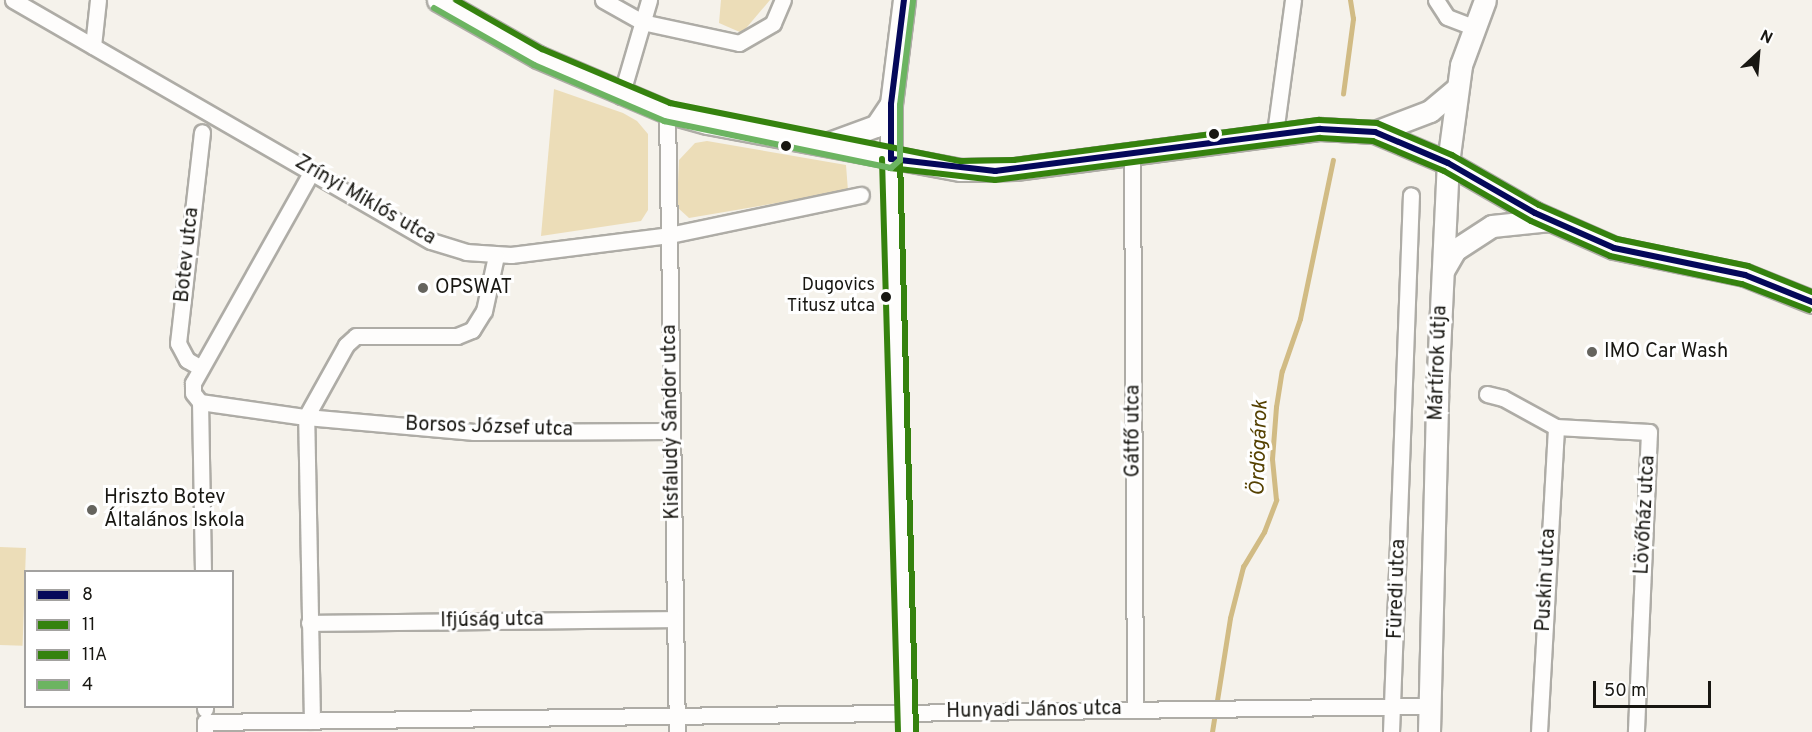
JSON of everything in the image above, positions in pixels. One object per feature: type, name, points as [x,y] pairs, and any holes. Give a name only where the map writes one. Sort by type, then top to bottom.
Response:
[{"type":"street","name":"Zrínyi Miklós utca","points":[[13,0],[431,241],[466,252],[496,256],[669,235],[861,195]]},
{"type":"street","points":[[93,46],[98,0]]},
{"type":"street","points":[[438,0],[538,57],[621,96],[667,112],[891,159],[995,171],[1275,133],[1320,129],[1375,132],[1448,163],[1550,220],[1614,248],[1745,275],[1812,302]]},
{"type":"street","points":[[603,0],[642,22],[739,43],[773,23],[783,0]]},
{"type":"street","points":[[621,96],[649,0]]},
{"type":"street","points":[[904,0],[891,104],[891,159],[908,732]]},
{"type":"street","points":[[1275,133],[1293,0]]},
{"type":"street","points":[[1436,0],[1448,17],[1473,27]]},
{"type":"street","name":"Mártírok útja","points":[[1430,732],[1437,394],[1448,163],[1457,88],[1473,27],[1485,0]]},
{"type":"street","points":[[1375,132],[1430,111],[1457,88]]},
{"type":"street","points":[[821,143],[852,138],[876,126],[891,104]]},
{"type":"street","name":"Kisfaludy Sándor utca","points":[[667,112],[677,732]]},
{"type":"street","name":"Botev utca","points":[[201,368],[187,360],[178,343],[202,132]]},
{"type":"street","name":"Gátfő utca","points":[[1132,153],[1135,710]]},
{"type":"street","points":[[203,570],[200,402],[193,393],[193,383],[312,171]]},
{"type":"street","name":"Füredi utca","points":[[1391,732],[1394,707],[1411,195]]},
{"type":"street","points":[[1444,271],[1455,250],[1492,226],[1550,220]]},
{"type":"street","points":[[312,721],[306,417],[346,345],[356,336],[457,336],[472,330],[484,311],[496,256]]},
{"type":"street","name":"Lövőház utca","points":[[1487,394],[1503,398],[1556,428],[1649,432],[1636,732]]},
{"type":"street","name":"Borsos József utca","points":[[200,402],[306,417],[474,432],[672,431]]},
{"type":"street","name":"Puskin utca","points":[[1539,732],[1556,428]]},
{"type":"street","name":"Ifjúság utca","points":[[309,623],[675,620]]},
{"type":"street","name":"Hunyadi János utca","points":[[205,717],[312,721],[1431,706]]},
{"type":"shaded area","points":[[721,0],[770,0],[742,33],[719,23]]},
{"type":"shaded area","points":[[554,89],[623,113],[637,121],[648,134],[648,210],[641,221],[541,236]]},
{"type":"shaded area","points":[[707,141],[846,165],[848,191],[689,218],[677,207],[679,160],[695,143]]},
{"type":"shaded area","points":[[0,547],[26,548],[23,646],[0,645]]},
{"type":"waterway","name":"Ördögárok","points":[[1343,94],[1353,19],[1350,0]]},
{"type":"waterway","name":"Ördögárok","points":[[1212,732],[1230,618],[1243,567],[1264,532],[1276,500],[1272,459],[1276,407],[1282,371],[1300,319],[1333,160]]},
{"type":"transit line","name":"11A","points":[[456,0],[542,49],[670,103],[961,161],[1014,160],[1319,120],[1377,123],[1452,155],[1539,205],[1617,239],[1748,266],[1812,292]]},
{"type":"transit line","name":"8","points":[[891,159],[891,104],[904,0]]},
{"type":"transit line","name":"4","points":[[434,8],[534,65],[664,121],[891,168],[900,160],[900,105],[913,1]]},
{"type":"transit line","name":"8","points":[[891,159],[995,171],[1320,129],[1375,132],[1448,163],[1535,213],[1614,248],[1745,275],[1812,302]]},
{"type":"transit line","name":"11","points":[[890,168],[995,180],[1320,138],[1373,141],[1444,171],[1531,221],[1610,256],[1742,284],[1809,310]]},
{"type":"transit line","name":"11","points":[[882,159],[898,732]]},
{"type":"transit line","name":"11A","points":[[900,159],[916,732]]},
{"type":"place","name":"OPSWAT","points":[[423,288]]},
{"type":"place","name":"Dugovics Titusz utca","points":[[886,297]]},
{"type":"place","name":"IMO Car Wash","points":[[1592,352]]},
{"type":"place","name":"Hriszto Botev Általános Iskola","points":[[92,510]]}]
